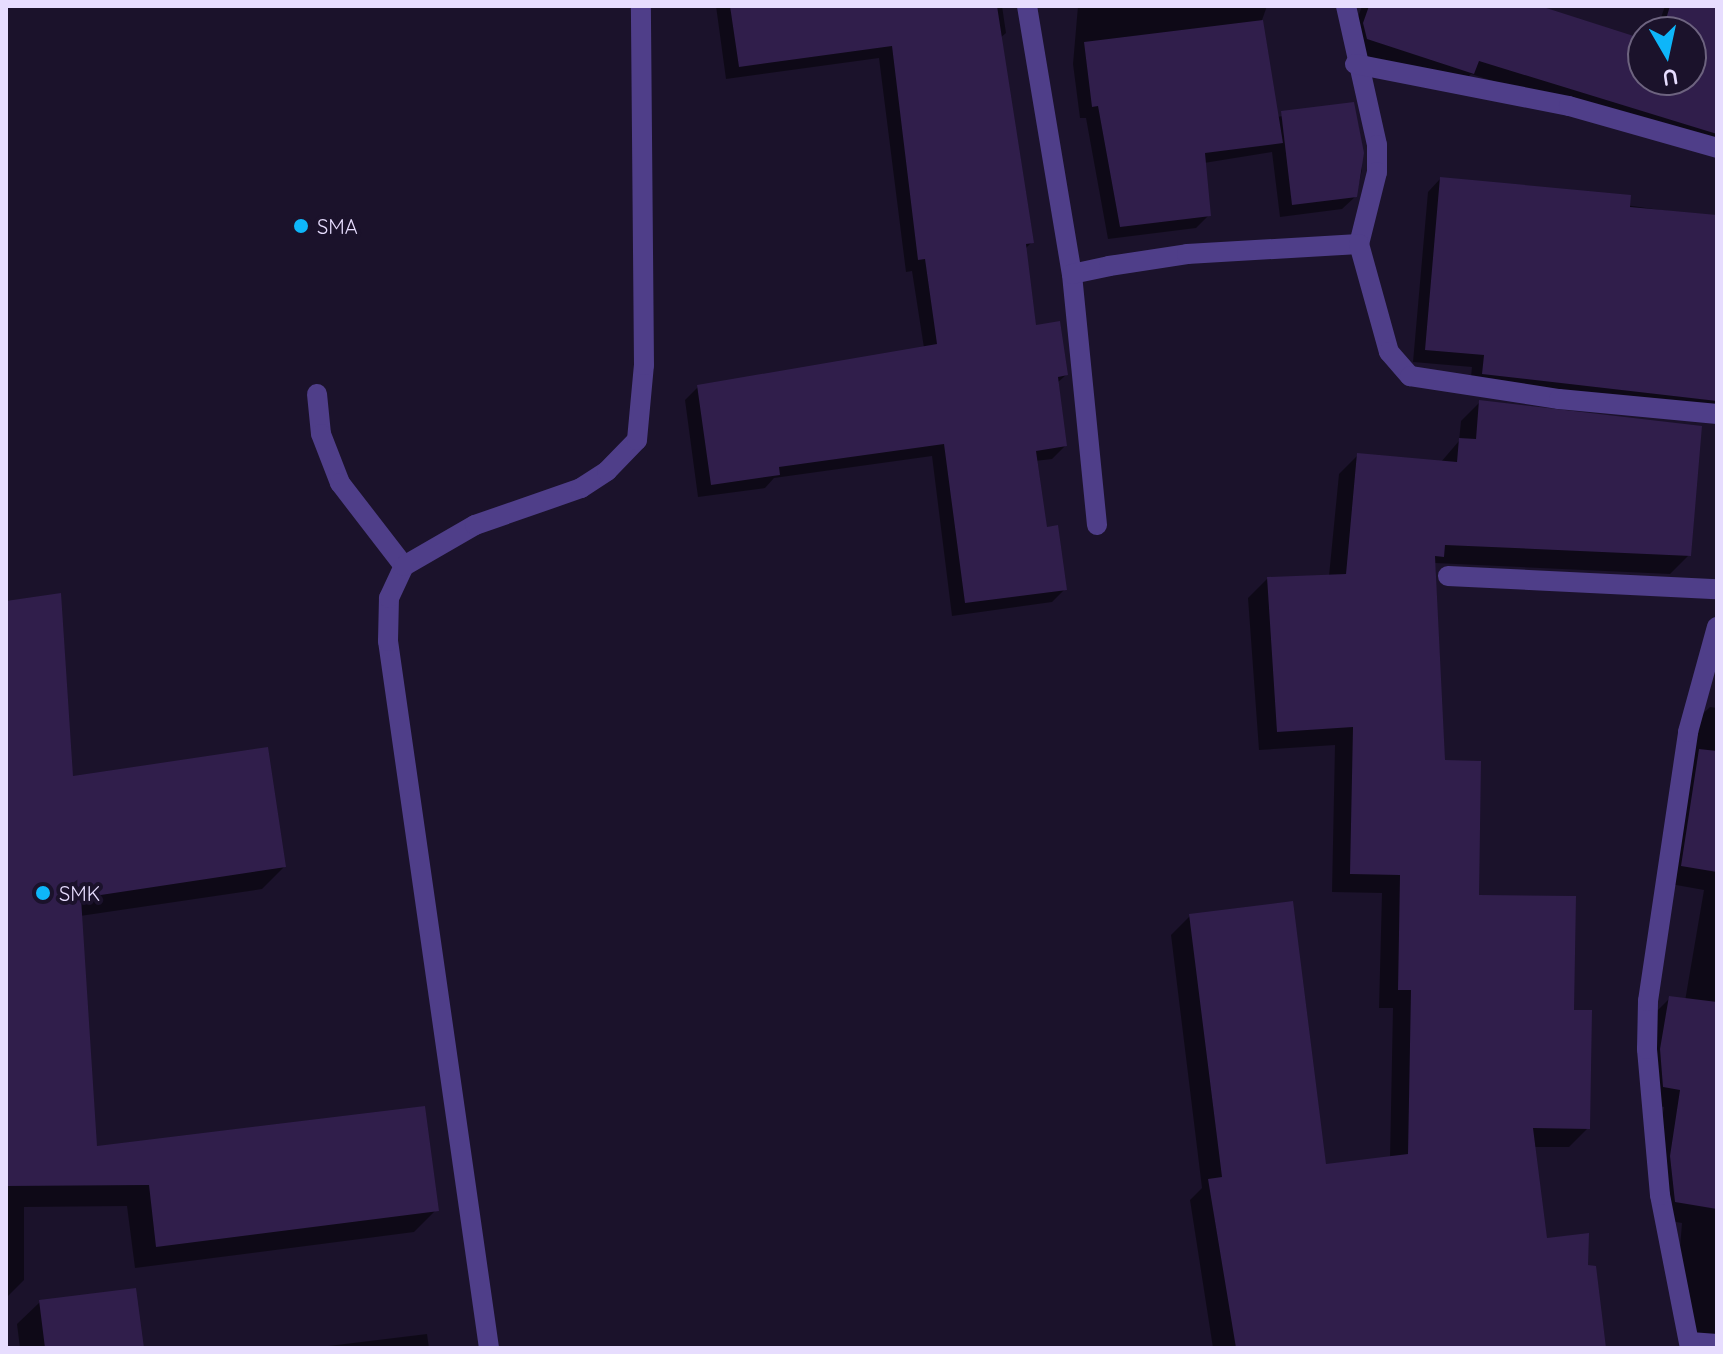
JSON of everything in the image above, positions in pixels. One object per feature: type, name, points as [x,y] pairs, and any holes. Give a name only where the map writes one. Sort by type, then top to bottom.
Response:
[{"type":"street","points":[[489,1348],[388,641],[389,598],[404,566],[475,525],[581,488],[607,471],[637,440],[644,365],[641,6]]},
{"type":"street","points":[[1027,6],[1072,274],[1097,525]]},
{"type":"street","points":[[1346,6],[1355,64],[1369,109],[1377,172],[1359,244],[1389,352],[1410,376],[1559,399],[1717,414]]},
{"type":"street","points":[[1355,64],[1569,106],[1717,148]]},
{"type":"street","points":[[1072,274],[1187,254],[1359,244]]},
{"type":"street","points":[[317,394],[321,434],[340,483],[404,566]]},
{"type":"street","points":[[1448,576],[1717,589]]},
{"type":"street","points":[[1717,627],[1688,732],[1648,1001],[1647,1049],[1660,1195],[1690,1345],[1717,1344]]},
{"type":"building","points":[[730,6],[997,6],[1034,243],[1026,244],[1036,325],[1060,321],[1068,375],[1058,377],[1067,446],[1036,451],[1047,527],[1058,525],[1067,590],[965,603],[944,444],[779,467],[780,475],[711,485],[697,385],[937,344],[925,259],[918,260],[892,46],[739,67]]},
{"type":"building","points":[[1369,6],[1540,6],[1627,34],[1627,96],[1707,96],[1707,16],[1667,16],[1670,6],[1717,6],[1717,134],[1479,61],[1474,74],[1367,39],[1363,23]]},
{"type":"building","points":[[1263,20],[1283,143],[1205,153],[1211,216],[1120,227],[1098,106],[1092,107],[1084,42]]},
{"type":"building","points":[[1354,102],[1364,153],[1357,197],[1292,205],[1281,111]]},
{"type":"building","points":[[1440,177],[1631,195],[1630,207],[1717,215],[1717,401],[1482,374],[1484,355],[1425,350]]},
{"type":"building","points":[[1479,400],[1702,426],[1691,556],[1445,545],[1444,557],[1435,556],[1445,760],[1481,761],[1479,895],[1576,896],[1574,1010],[1592,1010],[1590,1129],[1533,1128],[1547,1238],[1589,1233],[1588,1265],[1596,1266],[1606,1348],[1236,1348],[1208,1179],[1222,1177],[1189,914],[1293,901],[1326,1164],[1408,1154],[1411,990],[1398,990],[1400,875],[1350,874],[1353,727],[1277,732],[1267,577],[1346,574],[1357,453],[1457,462],[1459,438],[1476,439]]},
{"type":"building","points":[[61,593],[73,776],[268,747],[286,867],[81,898],[97,1146],[425,1106],[439,1211],[156,1247],[149,1185],[6,1186],[6,601]]},
{"type":"building","points":[[1699,749],[1717,751],[1717,872],[1681,866]]},
{"type":"building","points":[[1669,996],[1717,1002],[1717,1209],[1675,1202],[1670,1156],[1680,1090],[1663,1087],[1660,1049]]},
{"type":"building","points":[[136,1288],[144,1348],[45,1348],[39,1300]]},
{"type":"place","name":"SMA","points":[[301,226]]},
{"type":"place","name":"SMK","points":[[43,893]]}]
